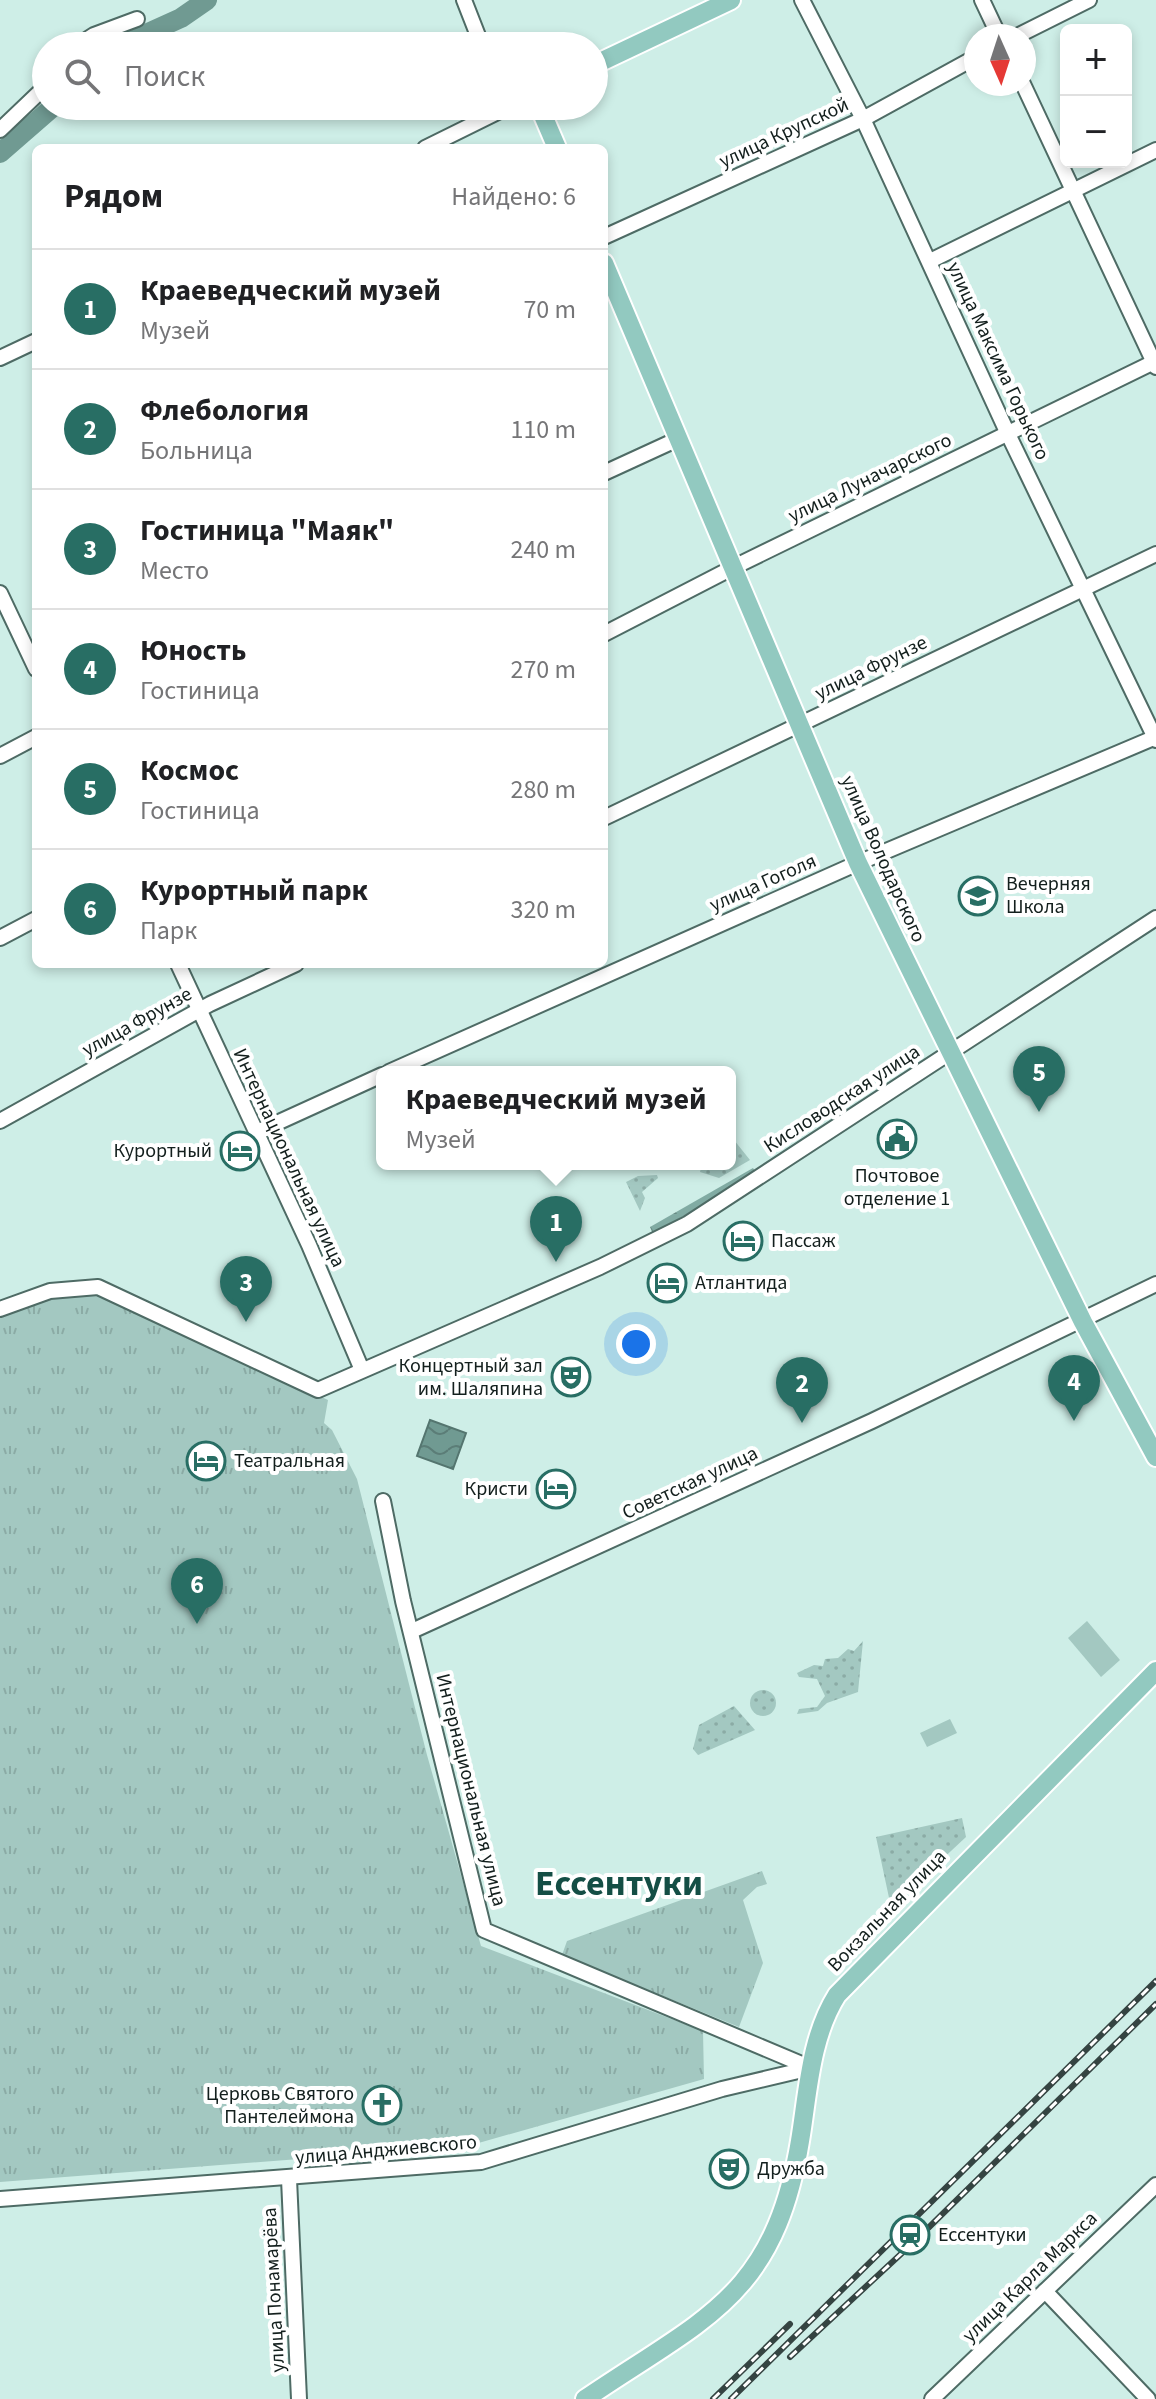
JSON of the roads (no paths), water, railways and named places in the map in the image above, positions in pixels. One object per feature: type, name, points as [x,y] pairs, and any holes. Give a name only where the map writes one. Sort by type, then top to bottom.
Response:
[{"type":"main road","points":[[608,58],[731,0]]},
{"type":"main road","points":[[545,120],[555,144]]},
{"type":"main road","name":"улица Володарского","points":[[608,273],[858,863],[1083,1322],[1156,1457]]},
{"type":"main road","name":"Вокзальная улица","points":[[585,2399],[707,2319],[729,2298],[763,2255],[777,2231],[792,2187],[811,2068],[827,2012],[849,1979],[1156,1671]]},
{"type":"street","points":[[464,0],[477,32]]},
{"type":"street","name":"улица Максима Горького","points":[[802,0],[863,119],[1008,434],[1156,738]]},
{"type":"street","points":[[982,0],[993,24]]},
{"type":"street","points":[[1036,26],[1089,0]]},
{"type":"street","points":[[102,32],[137,19]]},
{"type":"street","name":"улица Крупской","points":[[608,235],[863,119],[964,64]]},
{"type":"street","points":[[1029,96],[1155,364]]},
{"type":"street","points":[[0,130],[32,99]]},
{"type":"street","points":[[433,144],[481,120]]},
{"type":"street","points":[[930,261],[1156,150]]},
{"type":"street","points":[[0,358],[32,343]]},
{"type":"street","name":"улица Луначарского","points":[[608,632],[732,568],[1155,364]]},
{"type":"street","points":[[608,471],[678,439]]},
{"type":"street","name":"улица Фрунзе","points":[[608,816],[1156,554]]},
{"type":"street","points":[[0,593],[32,661]]},
{"type":"street","name":"улица Гоголя","points":[[402,1066],[858,863],[1156,738]]},
{"type":"street","points":[[0,756],[32,739]]},
{"type":"street","name":"Кисловодская улица","points":[[0,1309],[50,1291],[98,1287],[318,1390],[600,1267],[687,1224],[1156,918]]},
{"type":"street","points":[[0,938],[32,921]]},
{"type":"street","name":"Интернациональная улица","points":[[180,968],[257,1132],[362,1370]]},
{"type":"street","name":"улица Фрунзе","points":[[0,1121],[199,1011],[288,968]]},
{"type":"street","points":[[257,1132],[376,1078]]},
{"type":"street","name":"Советская улица","points":[[412,1631],[1083,1322],[1156,1284]]},
{"type":"street","name":"Интернациональная улица","points":[[383,1501],[484,1930],[811,2068]]},
{"type":"street","name":"улица Анджиевского","points":[[0,2199],[481,2162],[722,2089],[811,2068]]},
{"type":"street","name":"улица Понамарёва","points":[[289,2179],[299,2399]]},
{"type":"street","name":"улица Карла Маркса","points":[[932,2399],[1156,2185]]},
{"type":"street","points":[[1045,2291],[1148,2399]]},
{"type":"water","points":[[430,1420],[466,1433],[453,1469],[417,1456]]},
{"type":"waterway","points":[[150,32],[181,18],[207,0]]},
{"type":"waterway","points":[[0,153],[38,120]]},
{"type":"railway","points":[[731,2399],[1156,1981]]},
{"type":"railway","points":[[790,2357],[916,2240],[1156,2004]]},
{"type":"railway","points":[[713,2399],[790,2324]]},
{"type":"place","name":"Вечерняя Школа","points":[[978,896]]},
{"type":"place","name":"Космос","points":[[1039,1112]]},
{"type":"place","name":"Почтовое отделение 1","points":[[897,1139]]},
{"type":"place","name":"Курортный","points":[[240,1151]]},
{"type":"place","name":"Пассаж","points":[[743,1241]]},
{"type":"place","name":"Краеведческий музей","points":[[556,1262]]},
{"type":"place","name":"Атлантида","points":[[667,1283]]},
{"type":"place","name":"Гостиница \"Маяк\"","points":[[246,1322]]},
{"type":"place","name":"Концертный зал им. Шаляпина","points":[[571,1377]]},
{"type":"place","name":"Юность","points":[[1074,1421]]},
{"type":"place","name":"Флебология","points":[[802,1423]]},
{"type":"place","name":"Театральная","points":[[206,1461]]},
{"type":"place","name":"Кристи","points":[[556,1489]]},
{"type":"place","name":"Курортный парк","points":[[197,1624]]},
{"type":"place","name":"Церковь Святого Пантелеймона","points":[[382,2105]]},
{"type":"place","name":"Дружба","points":[[729,2169]]},
{"type":"place","name":"Ессентуки","points":[[910,2235]]},
{"type":"district","name":"Ессентуки","points":[[619,1883]]}]
